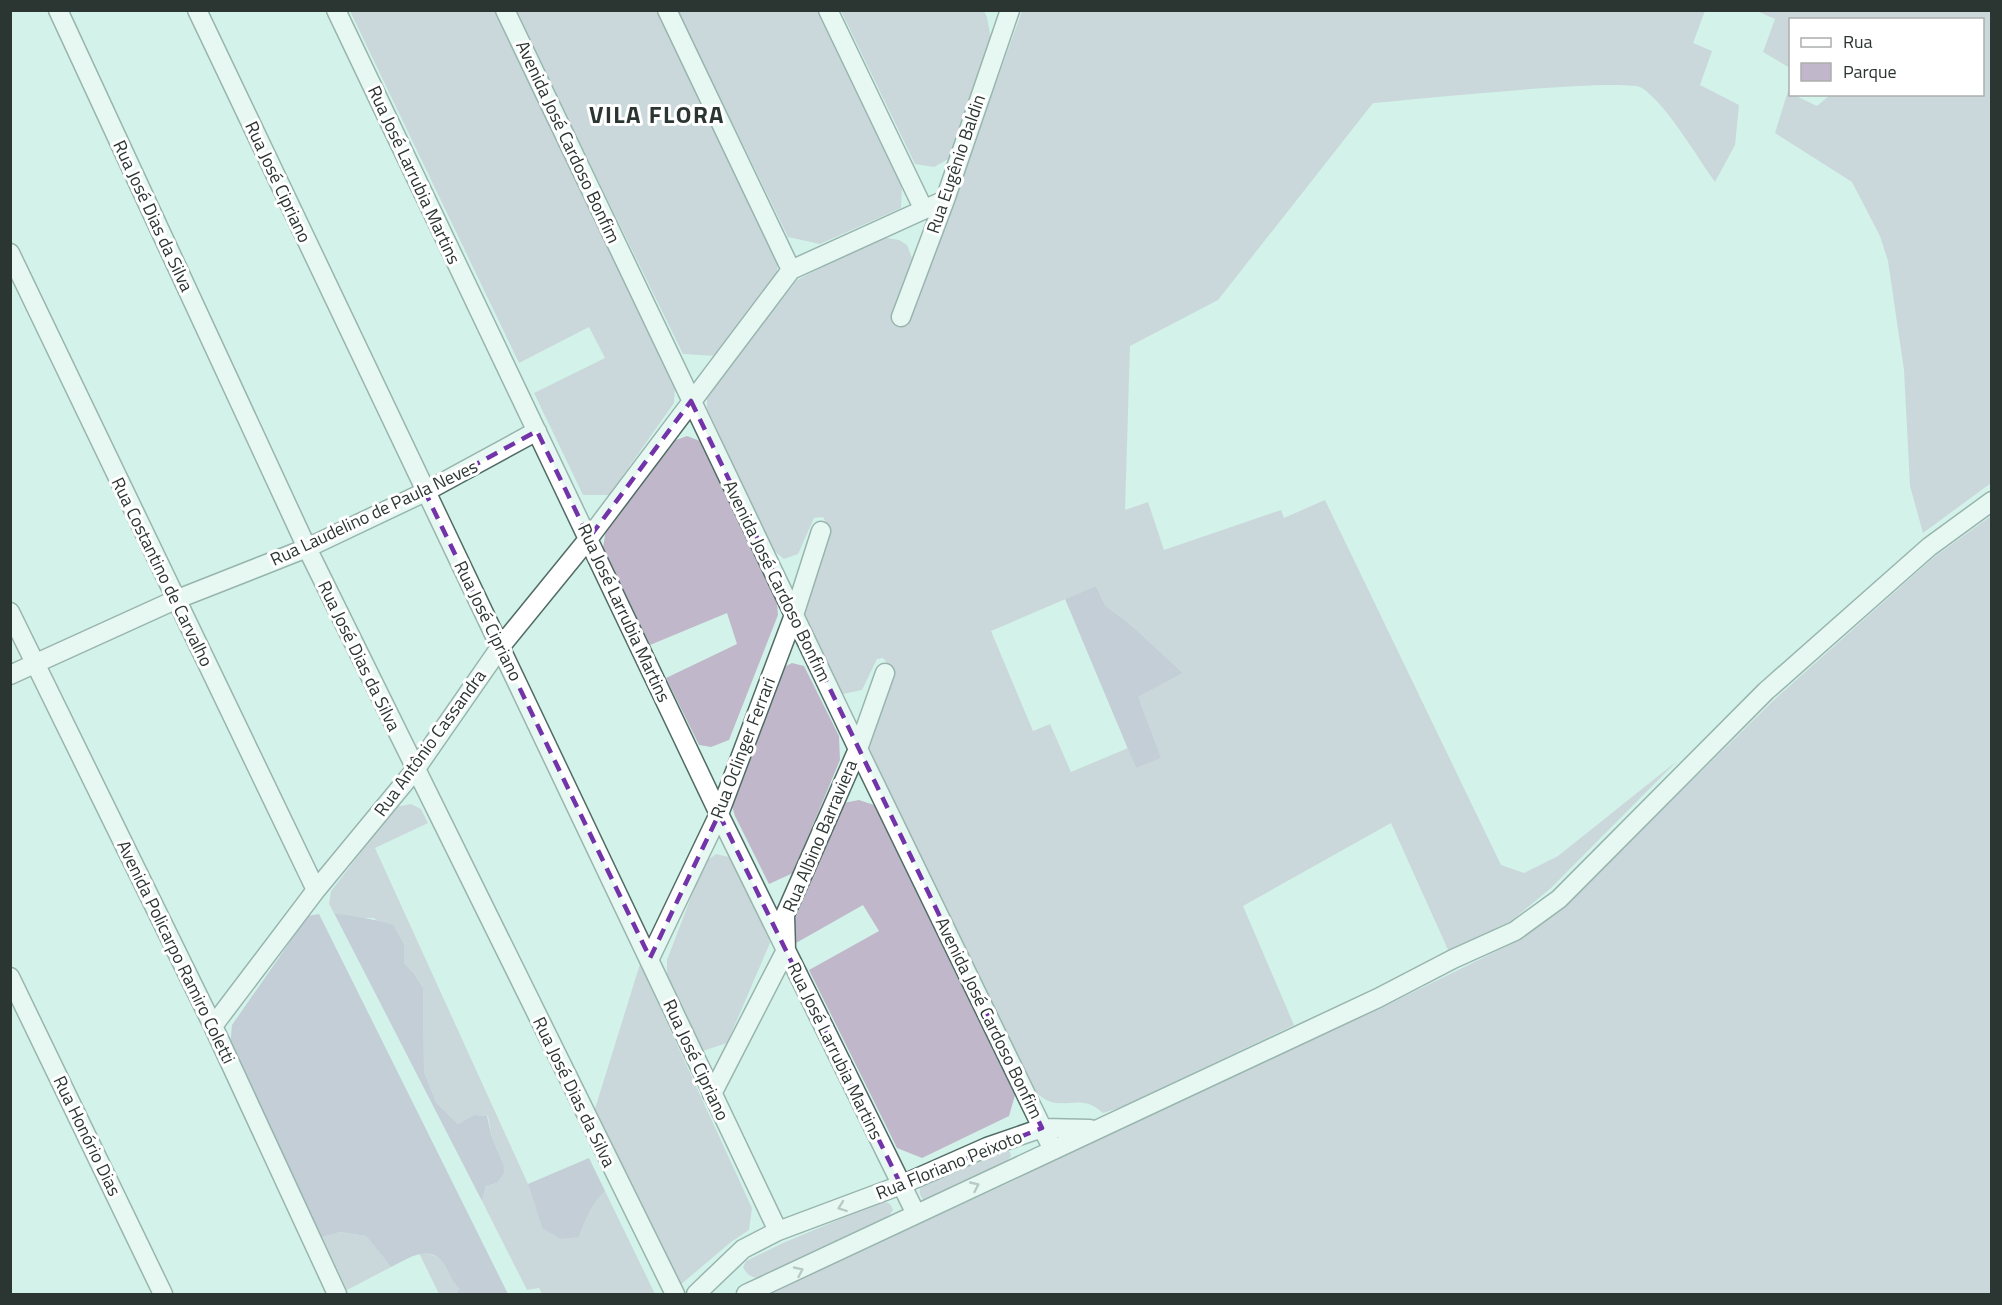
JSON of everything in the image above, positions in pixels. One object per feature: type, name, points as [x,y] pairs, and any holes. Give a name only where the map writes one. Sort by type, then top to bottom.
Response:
[{"type":"street","name":"Rua José Dias da Silva","points":[[58,10],[307,548],[675,1294]]},
{"type":"street","name":"Rua José Cipriano","points":[[197,10],[778,1231]]},
{"type":"street","name":"Rua José Larrubia Martins","points":[[336,10],[719,814],[916,1214]]},
{"type":"street","name":"Avenida José Cardoso Bonfim","points":[[505,10],[858,749],[1053,1150]]},
{"type":"street","points":[[667,10],[791,270],[923,208],[945,200]]},
{"type":"street","points":[[828,10],[923,208]]},
{"type":"street","name":"Rua Eugênio Baldin","points":[[901,317],[945,200],[1009,11]]},
{"type":"street","name":"Rua Costantino de Carvalho","points":[[10,253],[316,890]]},
{"type":"street","name":"Rua Antônio Cassandra","points":[[213,1026],[316,890],[415,770],[501,646],[589,538],[791,270]]},
{"type":"street","name":"Rua Laudelino de Paula Neves","points":[[10,675],[175,600],[307,548],[425,492],[537,431]]},
{"type":"street","points":[[1095,1129],[1515,931],[1559,899],[1766,691],[1929,547],[1992,501]]},
{"type":"street","name":"Rua Oclinger Ferrari","points":[[650,958],[719,814],[794,615],[821,531]]},
{"type":"street","name":"Avenida Policarpo Ramiro Coletti","points":[[10,612],[213,1026],[337,1294]]},
{"type":"street","name":"Rua Albino Barraviera","points":[[712,1094],[786,950],[785,915],[858,749],[885,673]]},
{"type":"street","name":"Rua Honório Dias","points":[[10,977],[163,1294]]},
{"type":"street","name":"Rua Floriano Peixoto","points":[[696,1294],[743,1249],[778,1231],[901,1185],[987,1147],[1042,1128],[1095,1129]]},
{"type":"street","name":"Rua Floriano Peixoto","points":[[746,1294],[1095,1129]]},
{"type":"highlighted area","points":[[691,401],[1042,1128],[901,1185],[719,814],[650,958],[425,492],[537,431],[589,538]]},
{"type":"green space","points":[[350,11],[495,11],[675,385],[674,403],[609,495],[583,495],[534,393],[605,358],[589,327],[519,363]]},
{"type":"green space","points":[[515,11],[657,11],[778,257],[777,275],[716,356],[683,354]]},
{"type":"green space","points":[[678,11],[819,11],[902,183],[901,208],[820,244],[788,237]]},
{"type":"green space","points":[[841,11],[984,11],[991,39],[952,157],[934,167],[915,164]]},
{"type":"green space","points":[[1022,11],[1705,11],[1693,43],[1712,51],[1700,85],[1739,105],[1735,145],[1715,182],[1661,106],[1642,88],[1627,85],[1559,87],[1373,103],[1218,300],[1130,346],[1125,510],[1148,502],[1164,550],[1281,510],[1284,518],[1325,500],[1501,865],[1524,873],[1558,856],[1677,761],[1551,888],[1511,921],[1449,952],[1391,823],[1243,906],[1294,1025],[1122,1107],[1103,1113],[1085,1103],[1053,1102],[1036,1092],[869,752],[868,735],[891,668],[883,658],[877,659],[862,690],[843,694],[806,621],[803,602],[827,540],[827,524],[823,517],[814,518],[798,554],[784,559],[772,549],[707,408],[707,395],[797,280],[881,237],[899,240],[907,245],[912,258],[893,310],[894,319],[953,202]],"holes":[[[1096,586],[1105,605],[1132,626],[1183,673],[1137,697],[1136,768],[1128,748],[1071,772],[1050,724],[1033,731],[991,631]]]},
{"type":"green space","points":[[1757,11],[1991,11],[1991,483],[1923,533],[1910,486],[1904,370],[1888,261],[1880,236],[1852,182],[1775,133],[1788,91],[1789,96],[1796,96],[1817,106],[1829,96],[1984,96],[1984,18],[1789,18],[1789,67],[1763,52],[1775,19]]},
{"type":"green space","points":[[687,436],[700,441],[776,594],[778,615],[729,740],[711,747],[699,745],[666,678],[737,644],[727,613],[650,645],[603,548],[606,529],[676,440]]},
{"type":"green space","points":[[1991,516],[1991,1294],[766,1294],[1013,1181],[1100,1137],[1383,1007],[1519,940],[1563,907],[1776,698],[1934,557]]},
{"type":"green space","points":[[792,663],[804,666],[839,736],[840,760],[793,873],[769,884],[735,816],[731,803],[782,668]]},
{"type":"green space","points":[[859,800],[874,805],[1015,1095],[1009,1116],[922,1158],[897,1148],[809,970],[879,931],[863,905],[796,943],[794,922],[843,803]]},
{"type":"green space","points":[[411,804],[421,809],[428,823],[375,848],[528,1184],[542,1228],[579,1237],[592,1207],[605,1191],[655,1294],[542,1294],[539,1288],[527,1290],[482,1201],[486,1186],[497,1183],[503,1163],[492,1138],[488,1116],[474,1115],[458,1124],[436,1102],[424,1072],[423,988],[404,963],[404,944],[374,918],[355,918],[334,913],[329,904],[331,891],[396,807]]},
{"type":"green space","points":[[716,854],[729,857],[767,928],[770,943],[727,1043],[703,1051],[667,979],[667,960],[704,863]]},
{"type":"green space","points":[[640,964],[752,1208],[749,1230],[731,1242],[679,1286],[589,1128]]},
{"type":"green space","points":[[1004,1149],[1010,1152],[1011,1156],[1006,1162],[927,1202],[923,1200],[920,1188],[923,1184]]},
{"type":"green space","points":[[881,1202],[889,1203],[893,1210],[888,1217],[795,1262],[756,1278],[748,1274],[743,1267],[746,1261],[783,1243]]},
{"type":"green space","points":[[340,1232],[366,1236],[391,1267],[347,1290],[322,1237]]},
{"type":"green space","points":[[419,1253],[429,1254],[441,1260],[461,1289],[455,1294],[439,1294]]},
{"type":"shaded area","points":[[1096,586],[1105,605],[1132,626],[1183,673],[1138,697],[1161,758],[1136,768],[1065,599]]},
{"type":"shaded area","points":[[334,913],[393,925],[404,944],[404,963],[423,988],[424,1072],[436,1102],[458,1124],[474,1115],[487,1116],[492,1138],[503,1163],[504,1173],[497,1183],[486,1186],[482,1201]]},
{"type":"shaded area","points":[[319,914],[508,1294],[455,1294],[460,1289],[440,1259],[433,1255],[427,1253],[412,1256],[391,1267],[366,1236],[340,1232],[322,1237],[230,1047],[232,1025],[308,916]]},
{"type":"shaded area","points":[[589,1158],[605,1191],[592,1207],[579,1237],[561,1239],[542,1228],[528,1184]]},
{"type":"district","name":"VILA FLORA","points":[[657,115]]}]
